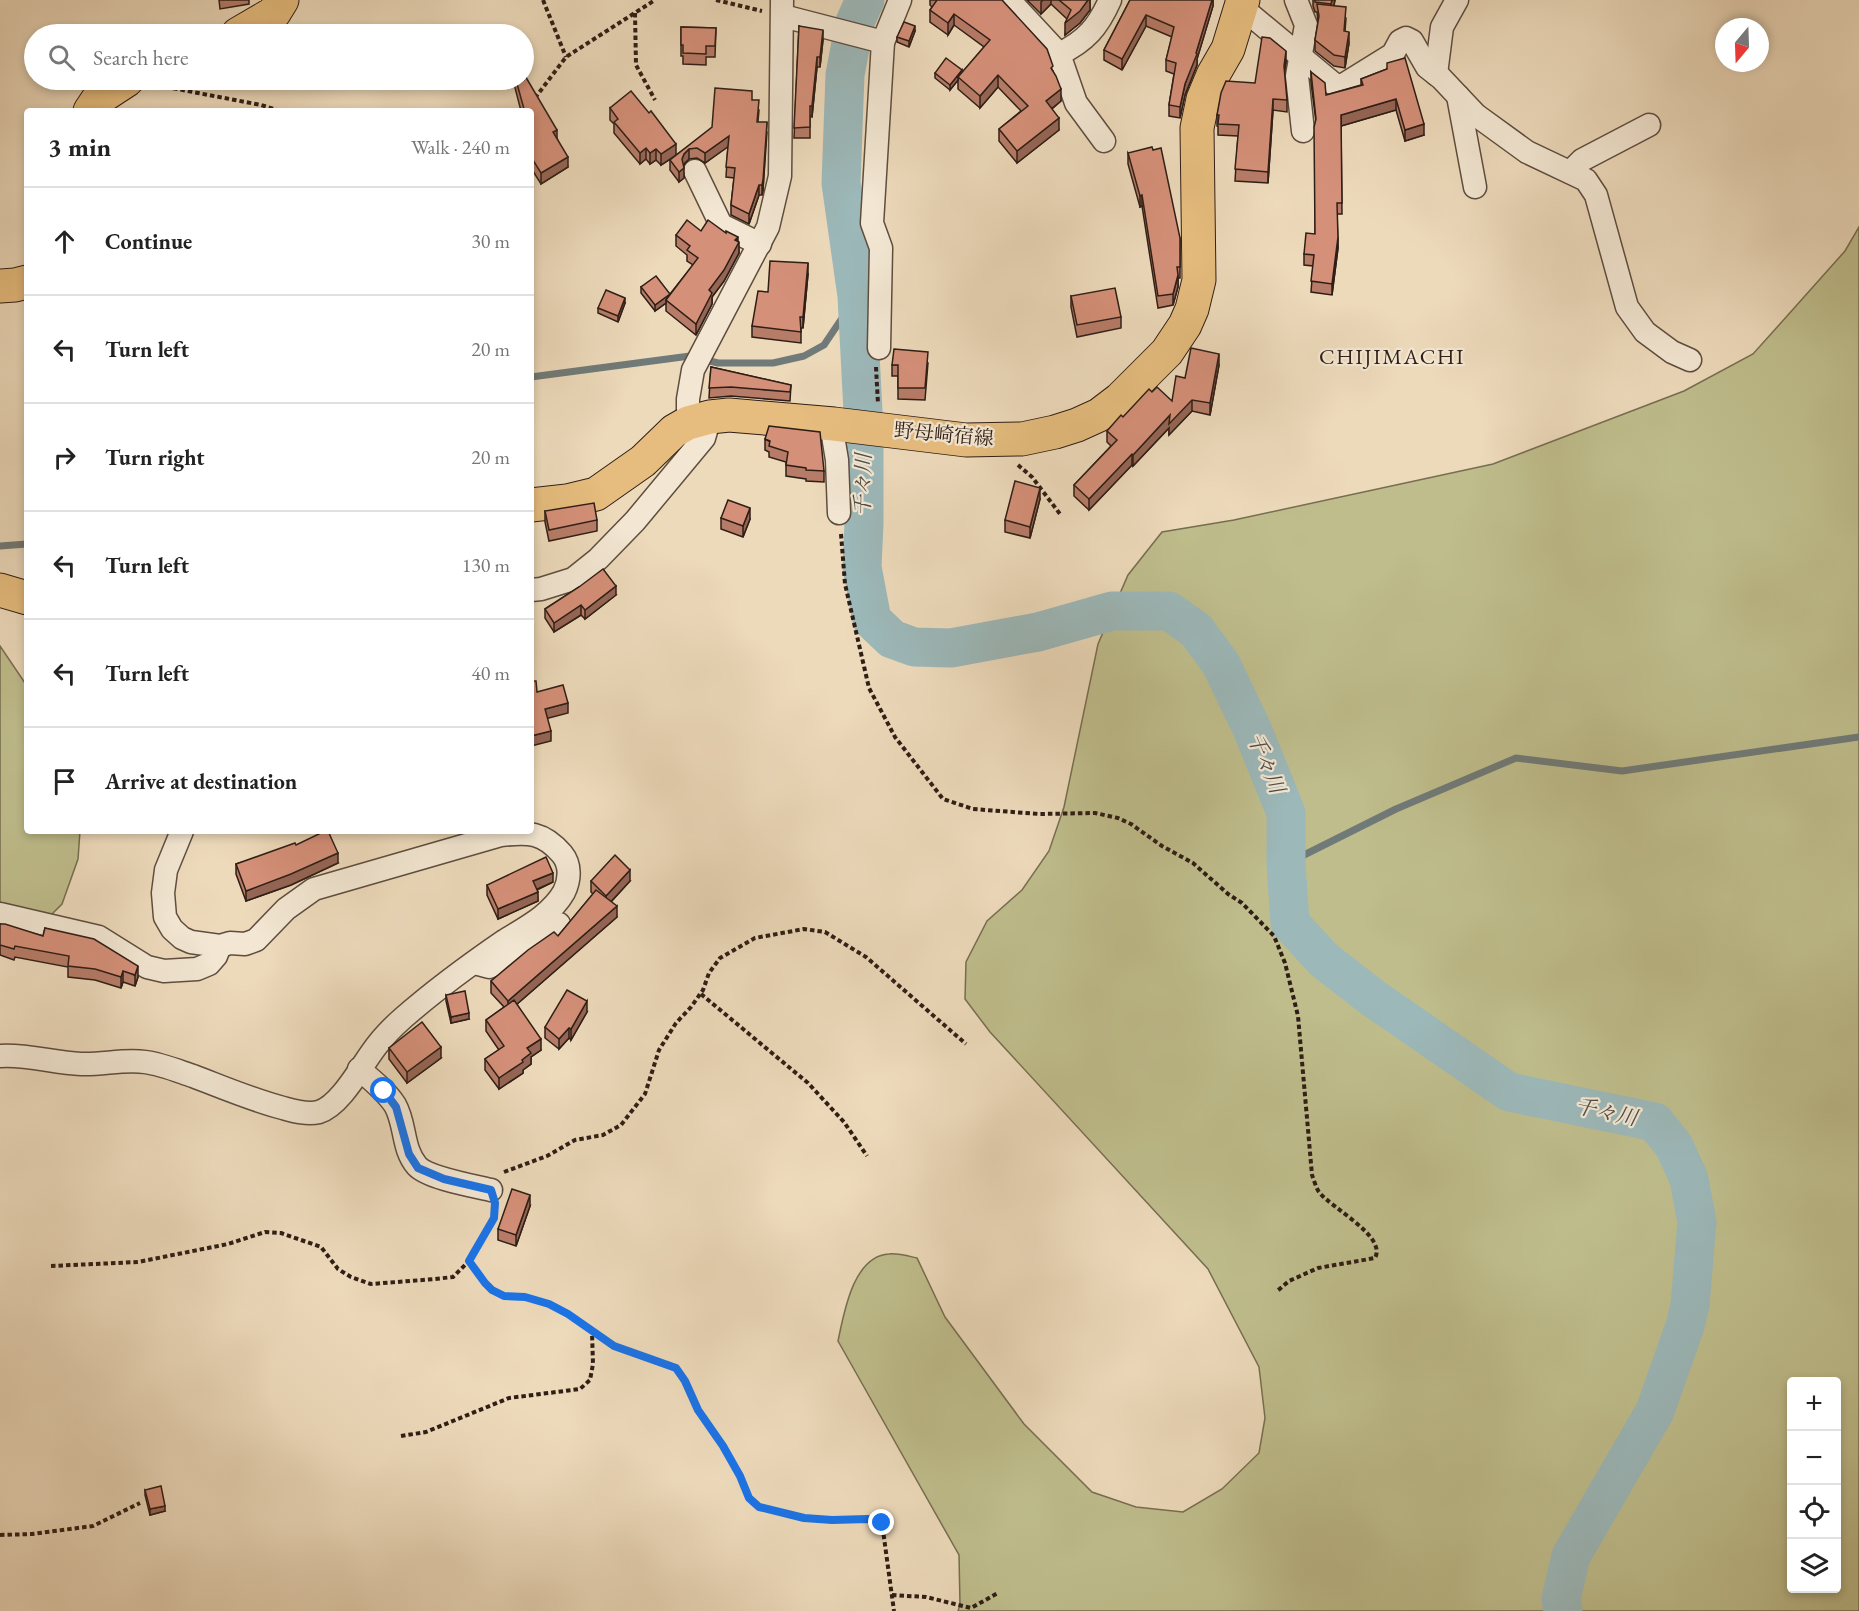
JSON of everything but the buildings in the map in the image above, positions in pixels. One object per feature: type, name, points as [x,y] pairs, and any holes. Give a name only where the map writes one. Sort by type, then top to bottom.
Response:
[{"type":"main road","points":[[255,24],[274,13],[282,0]]},
{"type":"main road","name":"野母崎宿線","points":[[699,420],[729,415],[881,428],[966,440],[1022,439],[1077,425],[1099,415],[1120,399],[1159,360],[1185,325],[1192,309],[1199,280],[1197,128],[1203,99],[1228,49],[1242,3]]},
{"type":"main road","points":[[92,108],[98,99],[116,90]]},
{"type":"main road","points":[[0,286],[24,283]]},
{"type":"main road","points":[[534,506],[596,494],[643,460],[674,431],[699,420]]},
{"type":"main road","points":[[0,590],[24,597]]},
{"type":"street","points":[[879,348],[881,248],[872,223],[878,40],[900,0]]},
{"type":"street","points":[[1009,0],[1059,54],[1076,103],[1104,141]]},
{"type":"street","points":[[1059,54],[1078,45],[1097,26],[1110,0]]},
{"type":"street","points":[[1296,0],[1306,25],[1297,76],[1303,131]]},
{"type":"street","points":[[1436,75],[1442,27],[1457,0]]},
{"type":"street","points":[[1242,3],[1335,86],[1343,85],[1393,54],[1400,41],[1406,38],[1412,41],[1427,67],[1476,115],[1527,152],[1586,180],[1596,195],[1628,307],[1645,332],[1672,352],[1690,360]]},
{"type":"street","points":[[534,589],[573,579],[598,559],[635,521],[704,438],[699,420],[688,399],[693,370],[768,227],[780,176],[783,8],[822,26],[878,40]]},
{"type":"street","points":[[1458,96],[1475,187]]},
{"type":"street","points":[[1570,172],[1582,160],[1649,125]]},
{"type":"street","points":[[695,171],[721,225],[760,244]]},
{"type":"street","points":[[832,424],[837,460],[839,513]]},
{"type":"street","points":[[181,834],[166,870],[163,893],[165,917],[172,929],[182,938],[191,942],[220,946],[230,943],[245,944],[256,940],[286,909],[314,889],[487,838],[513,834]]},
{"type":"street","points":[[0,1056],[81,1064],[146,1062],[174,1069],[300,1113],[318,1112],[339,1097],[378,1044],[401,1019],[473,963],[538,920],[563,894],[568,882],[569,870],[566,860],[543,836],[528,834]]},
{"type":"street","points":[[0,914],[99,937],[147,967],[164,971],[197,969],[209,964],[216,956],[220,946]]},
{"type":"street","points":[[473,963],[489,967],[509,958],[560,924]]},
{"type":"street","points":[[359,1070],[384,1091],[396,1107],[409,1154],[418,1168],[444,1179],[491,1190]]},
{"type":"path","points":[[543,0],[566,57]]},
{"type":"path","points":[[535,99],[566,57],[655,0]]},
{"type":"path","points":[[716,0],[783,8]]},
{"type":"path","points":[[635,13],[636,64],[655,100]]},
{"type":"path","points":[[182,90],[270,108]]},
{"type":"path","points":[[879,348],[875,356],[881,428]]},
{"type":"path","points":[[996,440],[1014,462],[1032,477],[1060,513]]},
{"type":"path","points":[[839,513],[845,584],[869,688],[895,737],[943,799],[973,809],[1039,814],[1095,813],[1118,818],[1193,863],[1228,894],[1242,903],[1274,936],[1285,963],[1298,1016],[1312,1175],[1319,1192],[1365,1231],[1375,1241],[1378,1251],[1375,1258],[1318,1268],[1289,1281],[1276,1292]]},
{"type":"path","points":[[51,1266],[138,1262],[228,1244],[265,1232],[282,1233],[321,1247],[338,1269],[351,1277],[371,1284],[453,1276],[469,1261],[494,1218],[495,1203],[491,1190],[496,1179],[504,1172],[547,1156],[575,1140],[603,1135],[621,1125],[645,1094],[659,1050],[672,1028],[700,994],[709,973],[720,958],[755,938],[804,929],[825,932],[867,957],[966,1044]]},
{"type":"path","points":[[700,994],[808,1083],[844,1122],[867,1156]]},
{"type":"path","points":[[469,1261],[492,1290],[504,1296],[525,1297],[549,1304],[568,1314],[614,1346],[676,1368],[685,1381],[698,1410],[740,1476],[749,1498],[759,1507],[804,1518],[868,1519],[882,1523],[894,1611]]},
{"type":"path","points":[[401,1436],[426,1432],[509,1398],[580,1389],[590,1380],[593,1364],[592,1331]]},
{"type":"path","points":[[0,1535],[32,1534],[93,1526],[140,1503]]},
{"type":"path","points":[[892,1595],[926,1597],[970,1608],[998,1593]]},
{"type":"shaded area","points":[[1859,227],[1859,1611],[958,1611],[960,1605],[959,1555],[838,1341],[852,1288],[867,1264],[877,1257],[892,1254],[917,1258],[945,1317],[1024,1424],[1092,1492],[1136,1507],[1183,1512],[1222,1489],[1259,1453],[1265,1418],[1259,1367],[1208,1269],[990,1032],[965,999],[966,962],[987,921],[1022,890],[1049,851],[1064,807],[1098,644],[1128,575],[1162,532],[1234,520],[1493,464],[1684,391],[1753,354],[1845,251]]},
{"type":"shaded area","points":[[0,646],[24,682],[24,834],[80,834],[78,859],[62,904],[47,919],[0,912]]},
{"type":"waterway","name":"千々川","points":[[865,0],[855,22],[845,75],[841,183],[857,296],[864,431],[862,567],[872,620],[892,639],[914,647],[951,648],[1038,632],[1112,611],[1169,611],[1196,630],[1221,664],[1253,731],[1286,813],[1286,864],[1290,923],[1324,960],[1373,998],[1509,1092],[1655,1122],[1674,1146],[1689,1179],[1697,1222],[1690,1305],[1685,1326],[1655,1411],[1571,1556],[1561,1599],[1563,1611]]},
{"type":"waterway","points":[[534,377],[690,356],[718,363],[773,363],[804,356],[824,345],[857,296]]},
{"type":"waterway","points":[[0,546],[24,544]]},
{"type":"waterway","points":[[1286,864],[1396,809],[1516,758],[1622,771],[1859,737]]},
{"type":"district","name":"CHIJIMACHI","points":[[1392,356]]},
{"type":"route","points":[[384,1091],[396,1107],[409,1154],[418,1168],[444,1179],[491,1190],[495,1203],[494,1218],[469,1261],[492,1290],[504,1296],[525,1297],[549,1304],[568,1314],[614,1346],[676,1368],[685,1381],[698,1410],[740,1476],[749,1498],[759,1507],[804,1518],[848,1521],[868,1519],[882,1523]]}]
